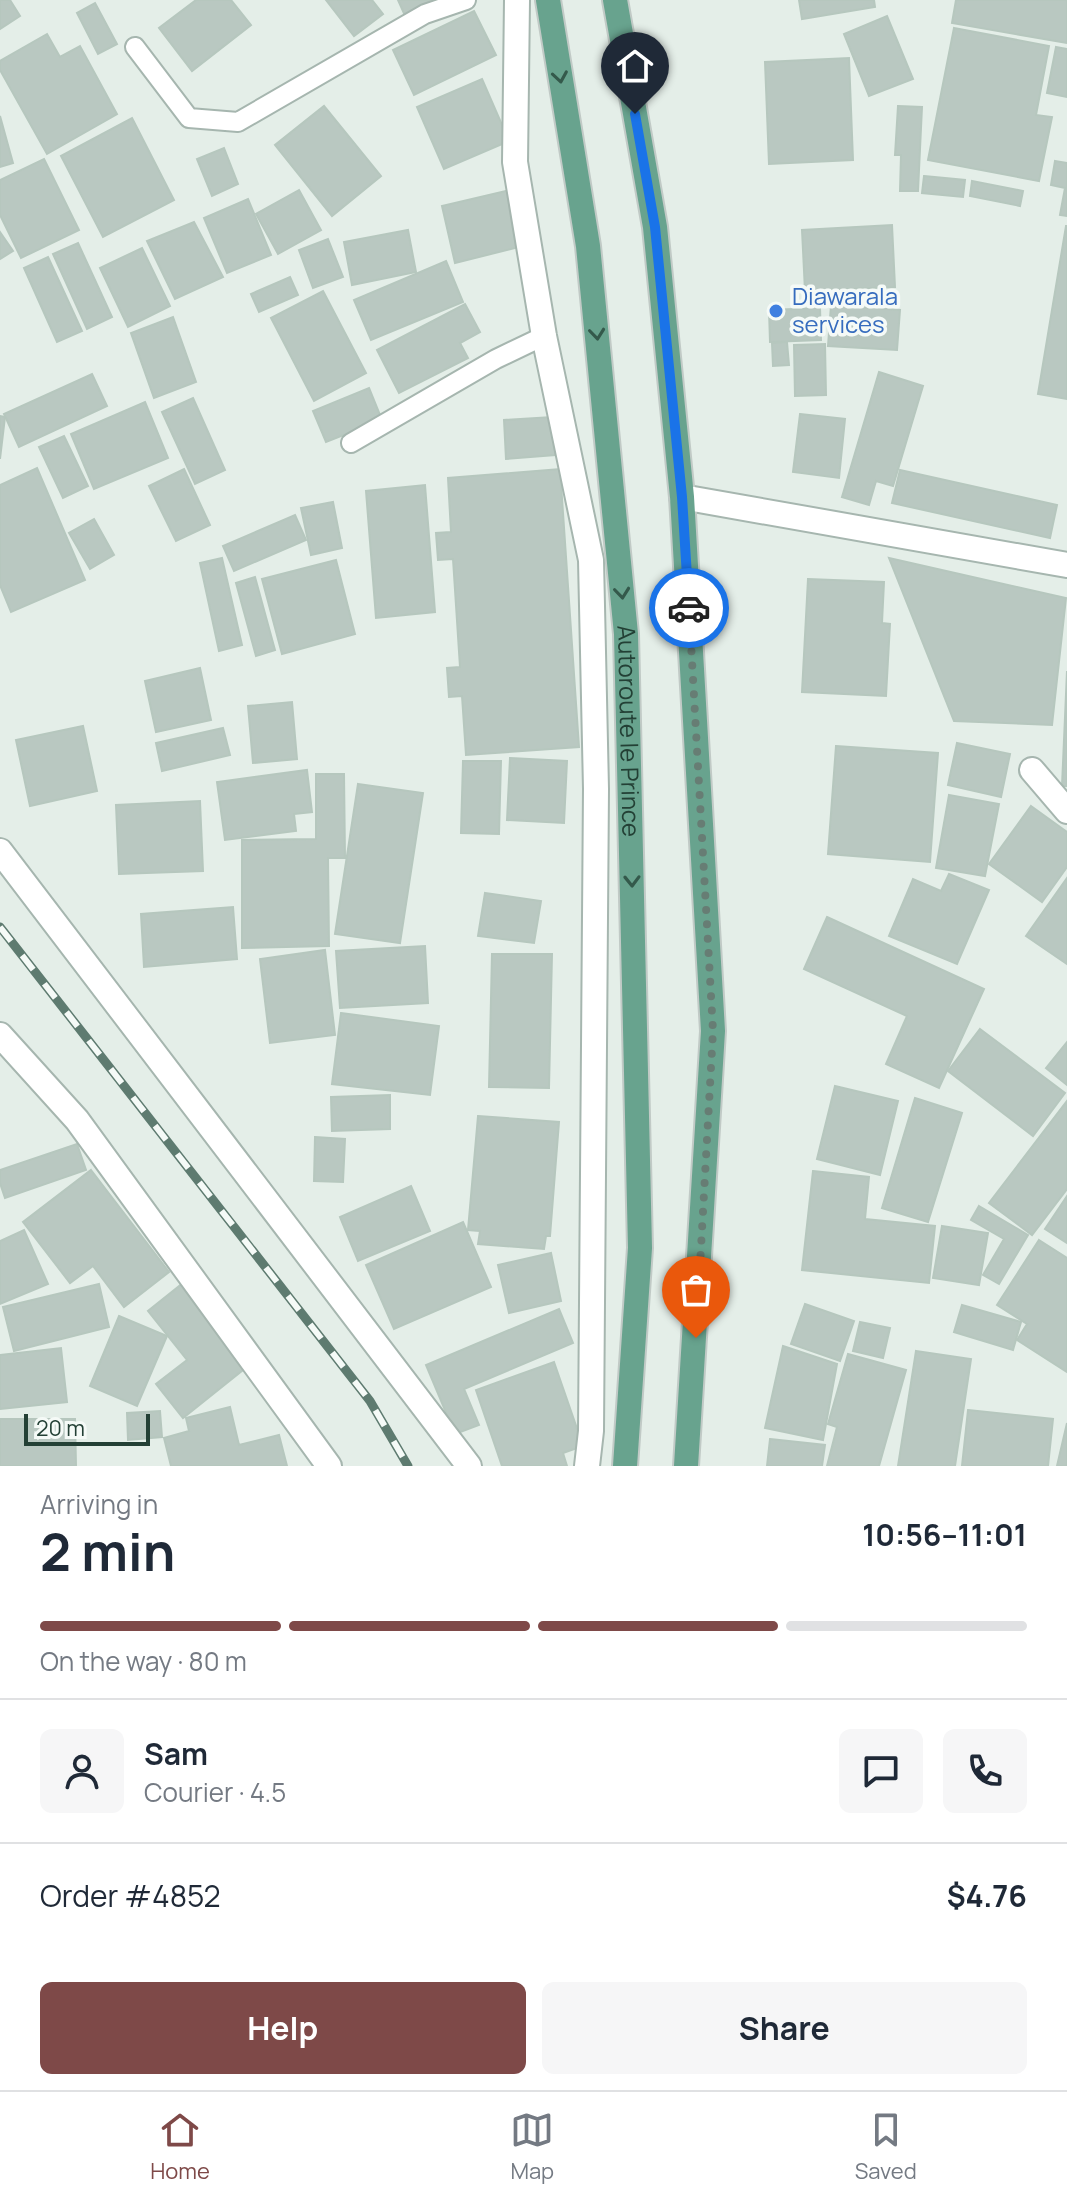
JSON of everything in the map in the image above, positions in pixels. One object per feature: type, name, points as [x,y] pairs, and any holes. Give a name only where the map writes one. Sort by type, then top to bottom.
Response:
[{"type":"main road","name":"Autoroute le Prince","points":[[548,0],[588,246],[626,634],[640,1248],[625,1466]]},
{"type":"main road","points":[[615,0],[655,227],[682,497],[713,1031],[686,1466]]},
{"type":"street","points":[[517,0],[515,162],[544,336],[591,560],[596,789],[591,1431],[587,1466]]},
{"type":"street","points":[[682,497],[1067,565]]},
{"type":"street","points":[[1032,770],[1067,811]]},
{"type":"street","points":[[0,851],[469,1466]]},
{"type":"street","points":[[0,1035],[77,1120],[329,1466]]},
{"type":"lane","points":[[135,47],[189,118],[238,122],[425,14],[466,0]]},
{"type":"lane","points":[[351,443],[496,359],[544,336]]},
{"type":"building","points":[[0,0],[10,0],[20,16],[0,29]]},
{"type":"building","points":[[196,0],[231,0],[251,25],[192,71],[159,28]]},
{"type":"building","points":[[326,0],[372,0],[383,14],[354,36]]},
{"type":"building","points":[[398,0],[443,0],[406,18]]},
{"type":"building","points":[[799,0],[874,0],[875,7],[802,19]]},
{"type":"building","points":[[956,0],[1067,0],[1067,43],[952,23]]},
{"type":"building","points":[[95,3],[117,44],[98,54],[77,13]]},
{"type":"building","points":[[474,11],[496,55],[414,95],[393,50]]},
{"type":"building","points":[[887,16],[913,79],[869,96],[844,34]]},
{"type":"building","points":[[954,28],[1049,46],[1036,115],[1052,117],[1039,181],[928,160]]},
{"type":"building","points":[[47,34],[60,57],[80,46],[117,114],[47,154],[0,70],[0,61]]},
{"type":"building","points":[[1056,47],[1067,49],[1067,97],[1047,93]]},
{"type":"building","points":[[849,58],[853,160],[769,164],[765,62]]},
{"type":"building","points":[[482,79],[509,141],[444,169],[417,107]]},
{"type":"building","points":[[324,106],[381,176],[332,216],[275,145]]},
{"type":"building","points":[[898,106],[922,107],[918,191],[900,191],[901,155],[895,155]]},
{"type":"building","points":[[0,116],[13,163],[0,167]]},
{"type":"building","points":[[132,118],[174,200],[103,237],[61,156]]},
{"type":"building","points":[[224,148],[238,184],[212,196],[197,159]]},
{"type":"building","points":[[44,159],[79,230],[21,258],[0,215],[0,180]]},
{"type":"building","points":[[1055,161],[1067,163],[1067,216],[1060,215],[1065,188],[1051,185]]},
{"type":"building","points":[[924,176],[965,180],[963,197],[922,193]]},
{"type":"building","points":[[972,181],[1023,191],[1020,206],[970,196]]},
{"type":"building","points":[[299,190],[321,230],[278,254],[256,214]]},
{"type":"building","points":[[510,190],[523,246],[455,263],[442,206]]},
{"type":"building","points":[[248,199],[271,255],[227,273],[204,218]]},
{"type":"building","points":[[194,222],[223,277],[175,299],[147,241]]},
{"type":"building","points":[[892,225],[895,287],[805,291],[802,230]]},
{"type":"building","points":[[1067,226],[1067,399],[1038,394]]},
{"type":"building","points":[[408,230],[416,272],[352,285],[344,242]]},
{"type":"building","points":[[0,232],[13,251],[0,259]]},
{"type":"building","points":[[328,239],[343,277],[313,288],[299,250]]},
{"type":"building","points":[[78,243],[112,317],[87,329],[53,254]]},
{"type":"building","points":[[142,248],[170,306],[128,327],[100,268]]},
{"type":"building","points":[[48,257],[82,331],[57,342],[24,268]]},
{"type":"building","points":[[446,261],[463,302],[371,340],[354,300]]},
{"type":"building","points":[[290,277],[298,295],[259,312],[251,294]]},
{"type":"building","points":[[323,291],[366,373],[314,401],[271,318]]},
{"type":"building","points":[[465,304],[480,332],[460,343],[468,358],[399,393],[377,350]]},
{"type":"building","points":[[831,305],[900,310],[897,350],[828,346]]},
{"type":"building","points":[[820,308],[821,340],[770,342],[769,310]]},
{"type":"building","points":[[173,317],[196,382],[154,398],[131,333]]},
{"type":"building","points":[[787,342],[789,365],[773,366],[772,343]]},
{"type":"building","points":[[825,344],[826,395],[795,396],[794,345]]},
{"type":"building","points":[[879,372],[923,386],[893,486],[876,481],[869,505],[842,497]]},
{"type":"building","points":[[92,374],[107,406],[19,447],[4,414]]},
{"type":"building","points":[[369,388],[382,420],[326,442],[313,411]]},
{"type":"building","points":[[193,398],[225,470],[195,484],[162,412]]},
{"type":"building","points":[[145,402],[168,458],[94,489],[71,434]]},
{"type":"building","points":[[800,414],[845,419],[839,478],[793,472]]},
{"type":"building","points":[[0,416],[5,417],[0,459]]},
{"type":"building","points":[[552,417],[555,455],[506,459],[504,420]]},
{"type":"building","points":[[64,436],[88,486],[63,498],[39,447]]},
{"type":"building","points":[[37,468],[85,580],[11,612],[0,585],[0,485]]},
{"type":"building","points":[[184,469],[210,525],[176,541],[149,486]]},
{"type":"building","points":[[560,469],[579,747],[466,755],[462,696],[449,697],[447,668],[460,667],[453,559],[438,560],[436,533],[451,532],[448,478]]},
{"type":"building","points":[[900,470],[1057,505],[1050,538],[892,503]]},
{"type":"building","points":[[425,485],[435,612],[376,618],[366,491]]},
{"type":"building","points":[[333,502],[342,548],[311,555],[301,508]]},
{"type":"building","points":[[295,515],[306,540],[234,571],[223,546]]},
{"type":"building","points":[[94,519],[114,555],[90,569],[69,533]]},
{"type":"building","points":[[222,558],[242,645],[219,651],[200,563]]},
{"type":"building","points":[[889,558],[1066,598],[1052,725],[954,721]]},
{"type":"building","points":[[336,560],[355,634],[282,654],[262,579]]},
{"type":"building","points":[[255,577],[275,650],[256,656],[236,583]]},
{"type":"building","points":[[808,579],[884,582],[882,623],[890,624],[886,696],[802,692]]},
{"type":"building","points":[[200,668],[211,720],[156,732],[145,681]]},
{"type":"building","points":[[1067,671],[1067,786],[1062,786]]},
{"type":"building","points":[[292,702],[297,759],[253,763],[248,706]]},
{"type":"building","points":[[83,726],[97,791],[30,806],[16,740]]},
{"type":"building","points":[[223,728],[230,755],[162,771],[156,743]]},
{"type":"building","points":[[957,743],[1010,754],[1001,797],[948,785]]},
{"type":"building","points":[[836,746],[938,753],[930,862],[828,854]]},
{"type":"building","points":[[510,758],[567,761],[564,823],[507,820]]},
{"type":"building","points":[[463,761],[501,761],[499,834],[461,833]]},
{"type":"building","points":[[307,770],[312,812],[294,814],[296,831],[225,840],[217,782]]},
{"type":"building","points":[[316,774],[344,774],[345,858],[328,858],[329,946],[242,948],[242,840],[316,839]]},
{"type":"building","points":[[358,784],[423,793],[400,943],[335,934]]},
{"type":"building","points":[[949,795],[999,804],[985,876],[936,868]]},
{"type":"building","points":[[200,801],[203,871],[119,874],[116,805]]},
{"type":"building","points":[[1031,806],[1067,832],[1067,867],[1042,902],[989,864]]},
{"type":"building","points":[[949,874],[989,890],[957,964],[889,936],[913,879],[941,891]]},
{"type":"building","points":[[1067,878],[1067,964],[1026,936]]},
{"type":"building","points":[[485,893],[541,901],[534,943],[478,936]]},
{"type":"building","points":[[233,907],[237,959],[144,967],[141,914]]},
{"type":"building","points":[[827,917],[984,989],[939,1088],[886,1064],[907,1016],[804,969]]},
{"type":"building","points":[[425,946],[428,1003],[340,1008],[336,951]]},
{"type":"building","points":[[325,950],[335,1035],[270,1043],[260,959]]},
{"type":"building","points":[[492,954],[552,954],[549,1088],[489,1087]]},
{"type":"building","points":[[341,1013],[439,1026],[430,1095],[332,1084]]},
{"type":"building","points":[[980,1029],[1065,1093],[1033,1136],[948,1071]]},
{"type":"building","points":[[1067,1042],[1067,1085],[1046,1068]]},
{"type":"building","points":[[835,1086],[898,1101],[880,1175],[817,1159]]},
{"type":"building","points":[[390,1095],[390,1129],[332,1131],[331,1097]]},
{"type":"building","points":[[915,1098],[962,1113],[928,1222],[882,1208]]},
{"type":"building","points":[[1067,1101],[1067,1189],[1032,1235],[989,1203]]},
{"type":"building","points":[[478,1116],[559,1122],[550,1236],[546,1236],[544,1249],[478,1244],[480,1231],[468,1230]]},
{"type":"building","points":[[315,1137],[345,1139],[343,1182],[314,1181]]},
{"type":"building","points":[[77,1144],[86,1170],[5,1198],[0,1170]]},
{"type":"building","points":[[91,1170],[169,1272],[124,1307],[93,1266],[70,1283],[23,1222]]},
{"type":"building","points":[[813,1171],[869,1177],[865,1219],[935,1226],[929,1283],[802,1270]]},
{"type":"building","points":[[411,1186],[430,1231],[358,1261],[340,1217]]},
{"type":"building","points":[[1067,1196],[1067,1243],[1045,1229]]},
{"type":"building","points":[[979,1206],[1028,1235],[999,1284],[983,1275],[1004,1239],[971,1220]]},
{"type":"building","points":[[463,1222],[491,1287],[394,1329],[366,1265]]},
{"type":"building","points":[[942,1226],[988,1233],[979,1285],[933,1278]]},
{"type":"building","points":[[24,1230],[48,1284],[0,1304],[0,1241]]},
{"type":"building","points":[[1039,1240],[1067,1258],[1067,1372],[1017,1340],[1027,1324],[997,1305]]},
{"type":"building","points":[[551,1253],[561,1301],[509,1313],[498,1265]]},
{"type":"building","points":[[183,1283],[248,1366],[183,1418],[156,1384],[187,1360],[148,1311]]},
{"type":"building","points":[[99,1284],[109,1327],[14,1351],[3,1307]]},
{"type":"building","points":[[805,1304],[854,1321],[840,1361],[791,1344]]},
{"type":"building","points":[[962,1305],[1021,1322],[1013,1350],[954,1332]]},
{"type":"building","points":[[559,1309],[573,1343],[464,1389],[479,1425],[455,1434],[426,1365]]},
{"type":"building","points":[[119,1316],[167,1336],[137,1406],[90,1386]]},
{"type":"building","points":[[860,1322],[890,1328],[883,1358],[853,1351]]},
{"type":"building","points":[[783,1346],[837,1364],[823,1440],[765,1428]]},
{"type":"building","points":[[61,1348],[67,1402],[0,1409],[0,1355]]},
{"type":"building","points":[[916,1351],[971,1359],[955,1466],[898,1466]]},
{"type":"building","points":[[848,1354],[906,1370],[879,1466],[827,1466],[837,1427],[828,1424]]},
{"type":"building","points":[[554,1362],[583,1446],[563,1453],[567,1466],[502,1466],[476,1390]]},
{"type":"building","points":[[230,1407],[239,1445],[279,1435],[287,1466],[171,1466],[164,1438],[189,1431],[186,1418]]},
{"type":"building","points":[[968,1410],[1053,1419],[1048,1466],[962,1466]]},
{"type":"building","points":[[160,1411],[162,1437],[128,1440],[127,1413]]},
{"type":"building","points":[[0,1419],[75,1419],[76,1466],[0,1466]]},
{"type":"building","points":[[1067,1423],[1067,1466],[1057,1466]]},
{"type":"building","points":[[770,1439],[825,1445],[822,1466],[767,1466]]},
{"type":"railway","points":[[0,927],[370,1401],[408,1466]]},
{"type":"way so far","points":[[689,608],[713,1031],[696,1338]]},
{"type":"place","name":"Diawarala services","points":[[776,311]]},
{"type":"route","points":[[635,114],[655,227],[682,497],[689,608]]}]
